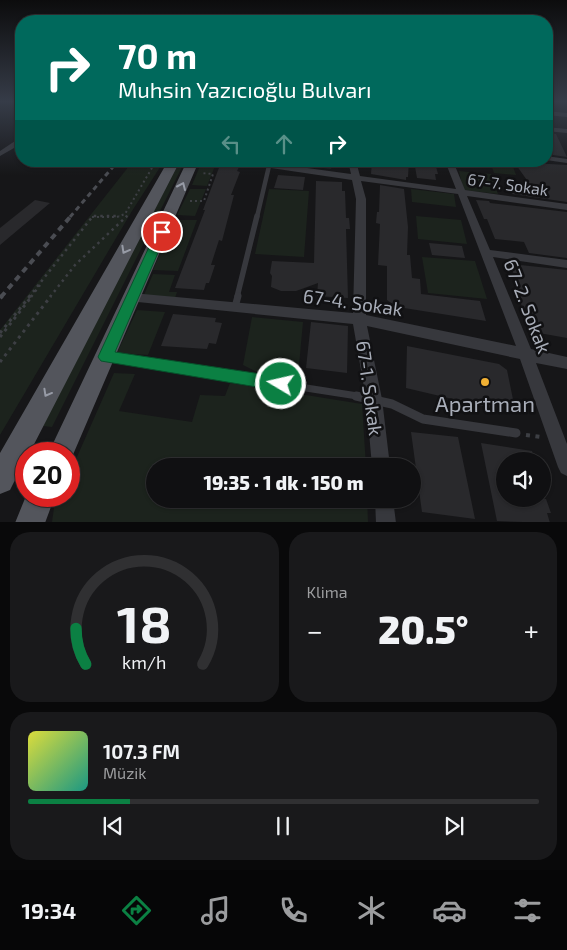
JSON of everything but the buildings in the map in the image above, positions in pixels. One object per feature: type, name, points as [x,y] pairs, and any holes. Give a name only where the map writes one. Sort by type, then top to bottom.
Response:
[{"type":"main road","points":[[0,480],[136,216],[183,167]]},
{"type":"main road","points":[[67,442],[176,200],[184,167]]},
{"type":"main road","points":[[30,522],[36,507]]},
{"type":"street","points":[[553,130],[567,131]]},
{"type":"street","points":[[0,154],[15,145]]},
{"type":"street","points":[[553,159],[567,161]]},
{"type":"street","name":"67-7. Sokak","points":[[276,167],[567,207]]},
{"type":"street","name":"67-1. Sokak","points":[[354,167],[361,199],[359,319],[374,399],[379,458]]},
{"type":"street","name":"67-2. Sokak","points":[[451,167],[487,253],[566,461]]},
{"type":"street","points":[[487,253],[567,264]]},
{"type":"street","name":"67-4. Sokak","points":[[132,298],[359,319],[567,363]]},
{"type":"street","points":[[385,508],[386,522]]},
{"type":"lane","points":[[234,307],[269,167]]},
{"type":"lane","points":[[106,357],[374,399],[392,404],[423,419],[516,433]]},
{"type":"path","points":[[0,335],[93,216],[117,217],[125,214],[152,167]]},
{"type":"path","points":[[176,200],[204,201],[213,174],[191,167]]},
{"type":"path","points":[[0,335],[96,216],[120,218],[136,216]]},
{"type":"path","points":[[0,362],[75,264],[136,216]]},
{"type":"path","points":[[516,433],[557,440]]},
{"type":"shaded area","points":[[128,167],[160,167],[132,211],[0,435],[0,330]]},
{"type":"shaded area","points":[[176,167],[182,167],[52,427],[43,426]]},
{"type":"shaded area","points":[[200,167],[215,167],[207,186],[192,185]]},
{"type":"shaded area","points":[[316,167],[332,167],[331,169]]},
{"type":"shaded area","points":[[492,167],[513,167],[516,175],[494,173]]},
{"type":"shaded area","points":[[459,171],[491,174],[498,194],[463,190]]},
{"type":"shaded area","points":[[190,189],[206,189],[195,216],[177,215]]},
{"type":"shaded area","points":[[269,189],[309,191],[304,257],[255,254]]},
{"type":"shaded area","points":[[411,189],[454,194],[456,207],[412,202]]},
{"type":"shaded area","points":[[416,216],[461,220],[467,244],[418,239]]},
{"type":"shaded area","points":[[174,220],[197,220],[178,271],[153,270]]},
{"type":"shaded area","points":[[422,257],[475,261],[487,299],[428,293]]},
{"type":"shaded area","points":[[153,274],[175,275],[169,292],[177,292],[175,298],[143,297]]},
{"type":"shaded area","points":[[137,310],[165,312],[148,355],[117,353]]},
{"type":"shaded area","points":[[252,317],[303,322],[298,376],[257,372],[243,365]]},
{"type":"shaded area","points":[[114,373],[135,374],[119,411],[192,422],[200,395],[225,396],[230,383],[362,404],[365,458],[146,458],[146,508],[367,508],[368,522],[52,522],[54,507],[80,507],[80,450]]},
{"type":"railway","points":[[70,217],[113,167]]},
{"type":"railway","points":[[1,297],[71,216]]},
{"type":"place","name":"Apartman","points":[[485,382]]},
{"type":"route","points":[[162,232],[106,357],[281,384]]}]
